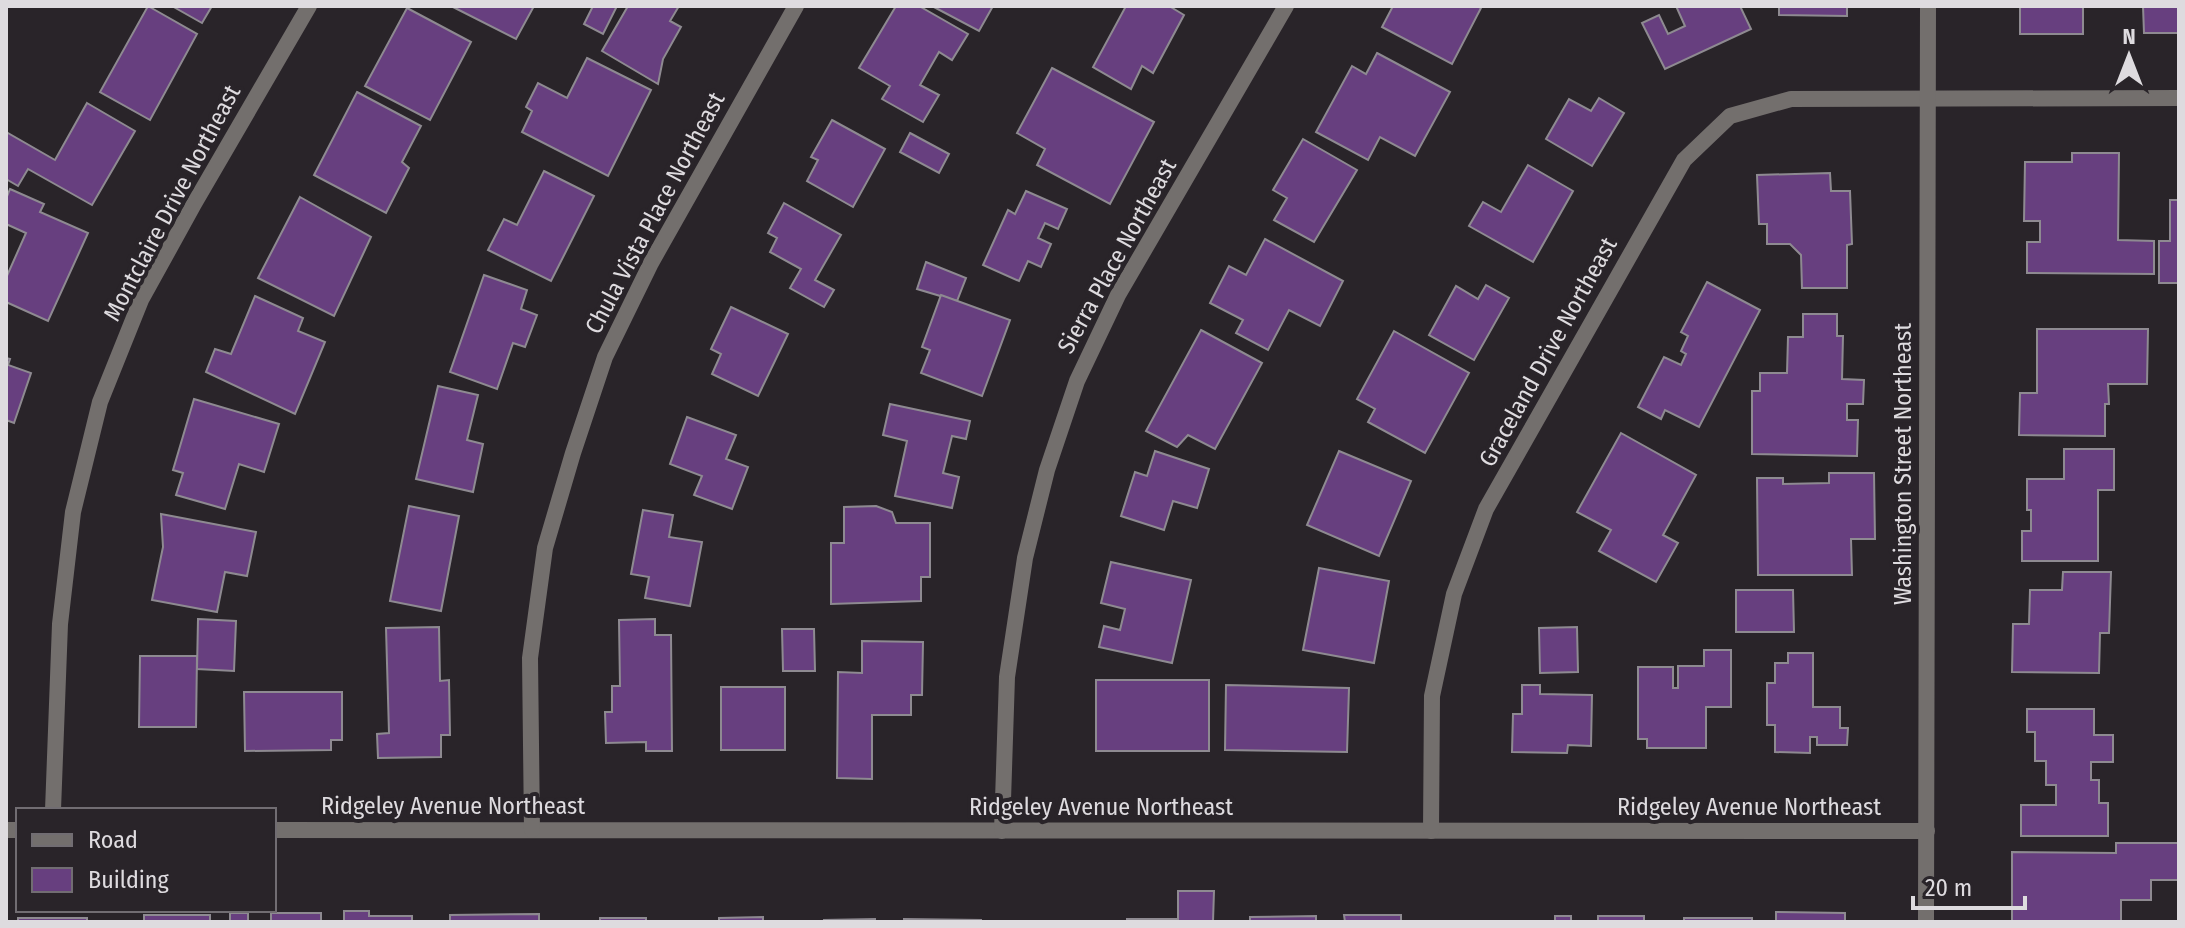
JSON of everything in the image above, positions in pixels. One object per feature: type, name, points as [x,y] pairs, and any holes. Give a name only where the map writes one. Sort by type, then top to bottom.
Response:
[{"type":"street","name":"Montclaire Drive Northeast","points":[[53,808],[60,624],[73,512],[100,402],[141,300],[309,6]]},
{"type":"street","name":"Chula Vista Place Northeast","points":[[532,830],[530,658],[545,548],[573,453],[605,357],[651,263],[796,6]]},
{"type":"street","name":"Sierra Place Northeast","points":[[1002,831],[1007,677],[1025,558],[1047,470],[1077,381],[1118,295],[1286,6]]},
{"type":"street","name":"Washington Street Northeast","points":[[1926,922],[1928,6]]},
{"type":"street","name":"Graceland Drive Northeast","points":[[1431,831],[1432,696],[1454,594],[1486,509],[1684,160],[1730,116],[1791,99],[2179,98]]},
{"type":"street","name":"Ridgeley Avenue Northeast","points":[[276,830],[1927,831]]},
{"type":"building","points":[[148,6],[197,34],[150,120],[100,92]]},
{"type":"building","points":[[172,6],[212,6],[202,23]]},
{"type":"building","points":[[451,6],[534,6],[516,39]]},
{"type":"building","points":[[593,6],[617,6],[603,34],[584,24]]},
{"type":"building","points":[[628,6],[679,6],[670,21],[681,27],[663,59],[658,84],[602,51]]},
{"type":"building","points":[[896,6],[919,6],[968,34],[952,60],[939,52],[920,85],[939,95],[923,122],[882,99],[890,86],[859,68]]},
{"type":"building","points":[[932,6],[993,6],[979,31]]},
{"type":"building","points":[[1126,6],[1169,6],[1184,15],[1153,73],[1142,66],[1131,89],[1093,67]]},
{"type":"building","points":[[1393,6],[1481,8],[1452,64],[1382,27]]},
{"type":"building","points":[[1676,6],[1740,6],[1751,29],[1665,69],[1642,23],[1659,15],[1668,34],[1685,26]]},
{"type":"building","points":[[1779,6],[1847,6],[1847,16],[1779,15]]},
{"type":"building","points":[[2020,6],[2083,6],[2083,34],[2020,34]]},
{"type":"building","points":[[2143,6],[2179,6],[2179,33],[2144,33]]},
{"type":"building","points":[[407,8],[471,42],[430,120],[365,86]]},
{"type":"building","points":[[1377,53],[1450,92],[1415,156],[1380,137],[1368,160],[1316,132],[1352,66],[1366,74]]},
{"type":"building","points":[[587,58],[651,90],[608,176],[522,132],[532,111],[526,107],[538,83],[567,98]]},
{"type":"building","points":[[1052,68],[1154,122],[1110,204],[1037,165],[1045,149],[1017,133]]},
{"type":"building","points":[[357,92],[421,126],[402,162],[409,168],[386,213],[314,175]]},
{"type":"building","points":[[1599,98],[1624,113],[1592,166],[1546,139],[1569,99],[1591,111]]},
{"type":"building","points":[[87,103],[135,131],[92,205],[28,169],[18,186],[6,179],[6,132],[55,160]]},
{"type":"building","points":[[832,120],[885,149],[853,207],[807,181],[818,160],[811,157]]},
{"type":"building","points":[[910,133],[949,154],[939,173],[900,152]]},
{"type":"building","points":[[1303,139],[1357,170],[1314,242],[1274,220],[1287,198],[1273,190]]},
{"type":"building","points":[[2072,153],[2119,153],[2118,240],[2154,241],[2154,274],[2027,273],[2027,242],[2040,242],[2040,221],[2024,221],[2025,162],[2072,162]]},
{"type":"building","points":[[1528,165],[1573,191],[1533,262],[1469,226],[1483,202],[1501,212]]},
{"type":"building","points":[[544,171],[594,196],[551,281],[488,250],[504,219],[517,225]]},
{"type":"building","points":[[1830,173],[1831,191],[1850,191],[1852,244],[1847,245],[1847,288],[1802,288],[1801,255],[1790,244],[1767,244],[1767,224],[1759,224],[1757,175]]},
{"type":"building","points":[[10,189],[44,204],[40,212],[88,233],[48,321],[6,302],[6,278],[26,233],[6,224],[6,199]]},
{"type":"building","points":[[1026,191],[1067,209],[1058,229],[1045,223],[1038,238],[1051,244],[1041,267],[1028,261],[1019,281],[983,265],[1008,210],[1015,214]]},
{"type":"building","points":[[300,197],[371,237],[334,316],[258,278]]},
{"type":"building","points":[[2170,200],[2179,200],[2179,283],[2159,283],[2159,241],[2170,241]]},
{"type":"building","points":[[784,203],[841,235],[815,280],[834,290],[824,307],[790,288],[801,269],[770,252],[777,238],[768,233]]},
{"type":"building","points":[[1265,239],[1343,281],[1320,326],[1289,310],[1268,350],[1236,333],[1243,320],[1210,303],[1229,266],[1246,275]]},
{"type":"building","points":[[926,262],[966,278],[957,301],[917,289]]},
{"type":"building","points":[[484,275],[527,290],[521,309],[537,315],[525,347],[513,343],[497,389],[450,372]]},
{"type":"building","points":[[1707,282],[1760,310],[1699,427],[1665,410],[1661,419],[1638,407],[1664,357],[1681,365],[1686,354],[1681,351],[1688,336],[1681,332]]},
{"type":"building","points":[[1486,285],[1509,298],[1474,360],[1429,335],[1456,286],[1478,299]]},
{"type":"building","points":[[941,295],[1010,320],[982,396],[921,373],[930,350],[922,347]]},
{"type":"building","points":[[255,296],[303,318],[298,331],[325,342],[295,414],[206,372],[215,349],[231,354]]},
{"type":"building","points":[[731,307],[788,334],[758,396],[712,374],[721,354],[711,349]]},
{"type":"building","points":[[1803,314],[1837,314],[1837,336],[1843,336],[1842,379],[1864,380],[1863,404],[1847,404],[1847,420],[1858,420],[1857,456],[1752,454],[1752,391],[1760,391],[1760,373],[1787,373],[1788,337],[1803,337]]},
{"type":"building","points":[[2037,329],[2148,329],[2147,384],[2108,384],[2105,436],[2019,435],[2020,393],[2037,393]]},
{"type":"building","points":[[1201,330],[1262,363],[1215,449],[1188,435],[1177,447],[1146,431]]},
{"type":"building","points":[[1394,331],[1469,373],[1425,453],[1368,422],[1375,409],[1357,399]]},
{"type":"building","points":[[6,358],[10,359],[8,365],[31,373],[14,423],[6,420]]},
{"type":"building","points":[[438,386],[478,395],[467,440],[483,444],[473,492],[416,479]]},
{"type":"building","points":[[194,399],[279,424],[264,472],[239,464],[225,509],[176,495],[183,473],[173,470]]},
{"type":"building","points":[[890,404],[970,421],[966,439],[952,436],[943,473],[959,477],[952,508],[895,496],[907,441],[883,435]]},
{"type":"building","points":[[687,417],[736,435],[726,459],[748,467],[732,509],[694,495],[702,476],[670,464]]},
{"type":"building","points":[[1621,433],[1696,475],[1663,535],[1678,543],[1656,582],[1599,551],[1611,530],[1577,512]]},
{"type":"building","points":[[2064,449],[2114,449],[2114,490],[2098,490],[2098,561],[2022,561],[2022,531],[2031,531],[2027,479],[2064,479]]},
{"type":"building","points":[[1155,451],[1209,469],[1197,508],[1173,501],[1164,530],[1121,516],[1135,472],[1147,476]]},
{"type":"building","points":[[1339,451],[1411,481],[1379,556],[1307,525]]},
{"type":"building","points":[[1829,473],[1874,473],[1875,539],[1851,539],[1852,575],[1758,575],[1757,478],[1783,478],[1783,484],[1829,483]]},
{"type":"building","points":[[409,506],[459,516],[441,611],[390,601]]},
{"type":"building","points":[[876,506],[892,512],[896,523],[930,523],[930,577],[921,577],[921,601],[831,604],[831,543],[844,543],[844,507]]},
{"type":"building","points":[[643,510],[673,515],[669,537],[702,542],[690,606],[645,598],[649,577],[631,574]]},
{"type":"building","points":[[161,514],[256,532],[247,576],[225,572],[217,612],[152,600],[163,547]]},
{"type":"building","points":[[1111,562],[1191,580],[1172,663],[1099,647],[1104,626],[1120,630],[1125,609],[1101,603]]},
{"type":"building","points":[[1319,568],[1389,581],[1374,663],[1303,650]]},
{"type":"building","points":[[2063,572],[2111,572],[2109,633],[2100,633],[2099,673],[2012,672],[2013,624],[2029,624],[2030,590],[2062,590]]},
{"type":"building","points":[[1736,590],[1793,590],[1794,632],[1736,632]]},
{"type":"building","points":[[198,619],[236,621],[234,671],[197,669]]},
{"type":"building","points":[[655,619],[655,635],[671,635],[672,751],[646,751],[646,742],[606,743],[605,712],[612,712],[612,686],[620,686],[619,620]]},
{"type":"building","points":[[439,627],[440,681],[449,680],[450,735],[441,735],[441,757],[378,758],[377,734],[389,733],[386,628]]},
{"type":"building","points":[[1577,627],[1578,672],[1540,673],[1539,628]]},
{"type":"building","points":[[782,629],[814,629],[815,671],[783,671]]},
{"type":"building","points":[[862,641],[923,642],[922,695],[911,695],[911,715],[872,715],[872,779],[837,778],[838,672],[862,673]]},
{"type":"building","points":[[1704,650],[1731,650],[1731,707],[1706,707],[1706,748],[1647,748],[1647,739],[1638,739],[1638,667],[1673,667],[1673,688],[1678,688],[1678,666],[1704,666]]},
{"type":"building","points":[[1788,653],[1813,653],[1813,707],[1840,707],[1840,728],[1848,728],[1847,745],[1817,745],[1817,737],[1810,737],[1810,753],[1775,752],[1775,725],[1767,725],[1767,683],[1775,683],[1775,663],[1788,663]]},
{"type":"building","points":[[140,656],[197,656],[196,727],[139,727]]},
{"type":"building","points":[[1096,680],[1209,680],[1209,751],[1096,751]]},
{"type":"building","points":[[1226,685],[1349,688],[1347,752],[1225,750]]},
{"type":"building","points":[[1522,685],[1540,685],[1540,694],[1592,695],[1591,746],[1568,745],[1567,753],[1512,752],[1513,714],[1522,714]]},
{"type":"building","points":[[721,687],[785,687],[785,750],[721,750]]},
{"type":"building","points":[[244,692],[342,692],[342,740],[331,740],[331,750],[245,751]]},
{"type":"building","points":[[2027,709],[2094,709],[2094,735],[2113,735],[2113,762],[2091,762],[2091,780],[2099,780],[2099,803],[2108,803],[2108,836],[2021,836],[2021,805],[2056,805],[2056,785],[2046,785],[2046,761],[2035,761],[2035,732],[2027,732]]},
{"type":"building","points":[[2116,843],[2179,843],[2179,880],[2151,880],[2151,900],[2121,900],[2121,922],[2012,922],[2012,852],[2116,853]]},
{"type":"building","points":[[1178,891],[1214,891],[1213,922],[1127,922],[1127,919],[1178,919]]},
{"type":"building","points":[[344,911],[369,911],[369,916],[412,916],[412,922],[344,922]]},
{"type":"building","points":[[1776,912],[1845,913],[1845,922],[1776,922]]},
{"type":"building","points":[[230,913],[248,913],[248,922],[230,922]]},
{"type":"building","points":[[271,913],[321,913],[321,922],[271,922]]},
{"type":"building","points":[[539,914],[539,922],[450,922],[450,915]]},
{"type":"building","points":[[144,915],[210,915],[210,922],[144,922]]},
{"type":"building","points":[[1344,915],[1401,915],[1401,922],[1345,922]]},
{"type":"building","points":[[1316,916],[1316,922],[1250,922],[1250,917]]},
{"type":"building","points":[[1555,916],[1571,916],[1571,922],[1555,922]]},
{"type":"building","points":[[1598,916],[1644,916],[1644,922],[1598,922]]},
{"type":"building","points":[[763,917],[763,922],[719,922],[719,918]]},
{"type":"building","points":[[18,918],[87,918],[87,922],[18,922]]},
{"type":"building","points":[[600,918],[646,918],[646,922],[600,922]]},
{"type":"building","points":[[1684,918],[1752,918],[1752,922],[1684,922]]},
{"type":"building","points":[[875,919],[875,922],[824,922],[824,920]]},
{"type":"building","points":[[904,919],[981,920],[981,922],[904,922]]}]
